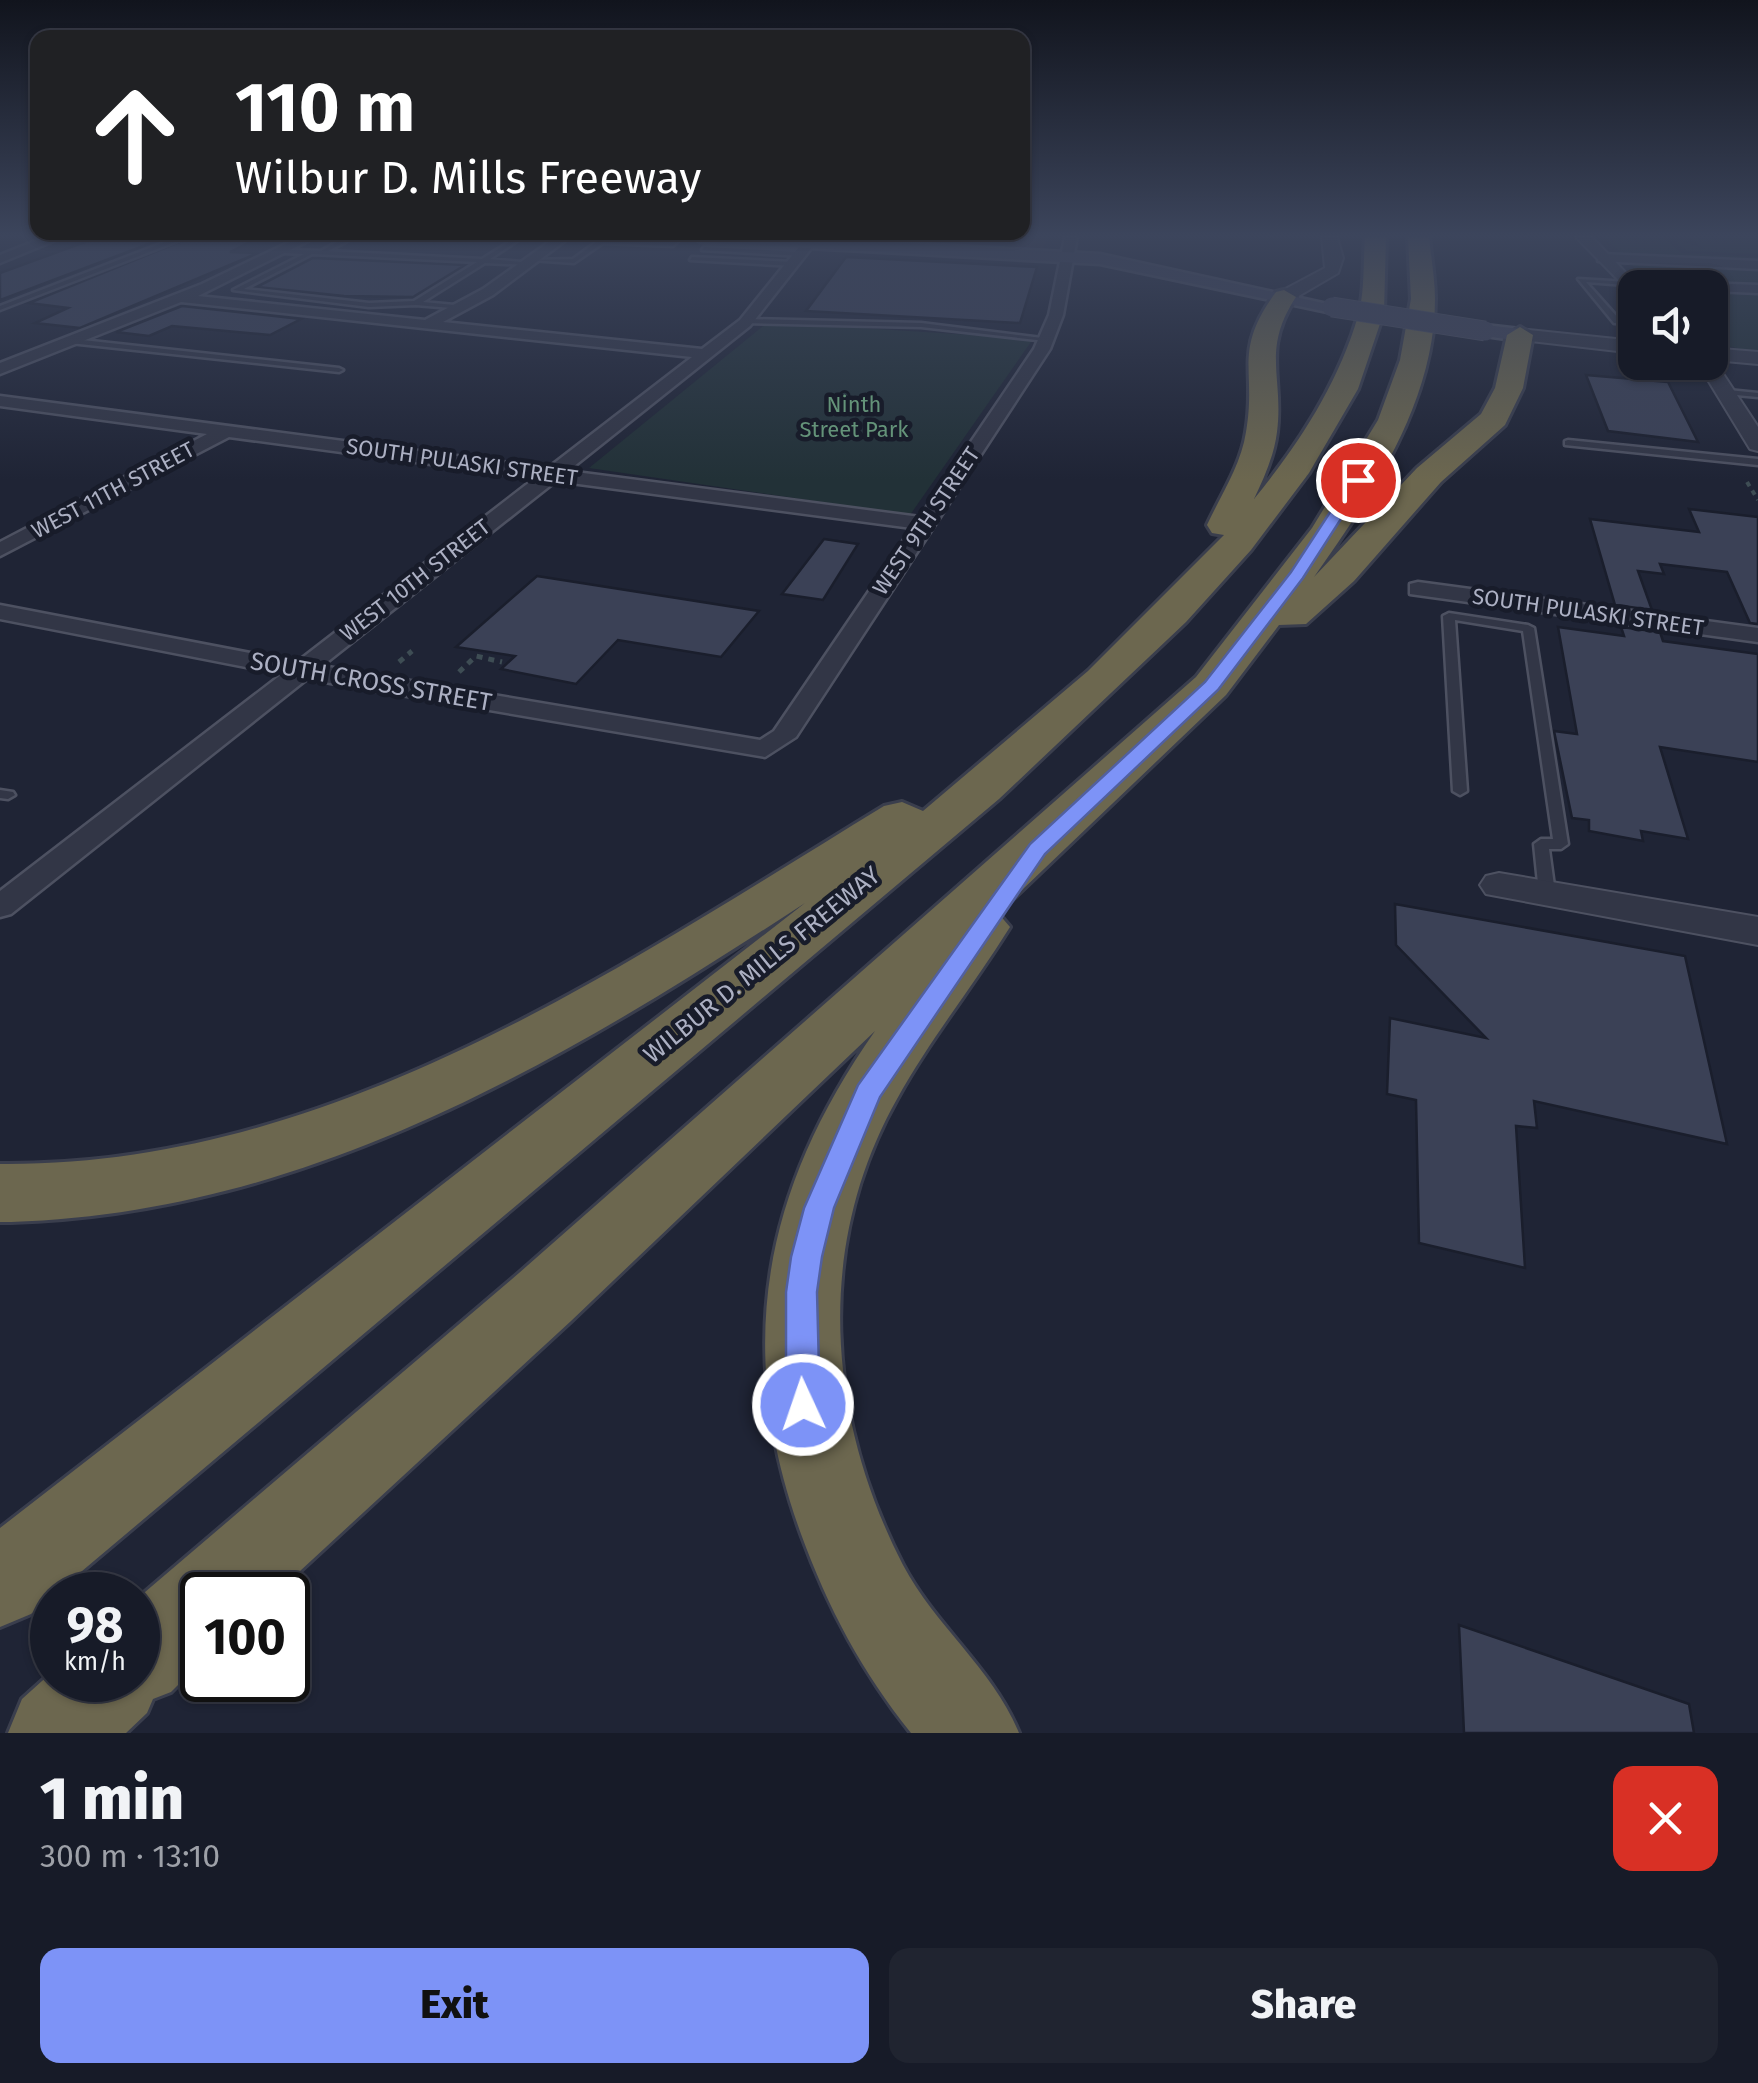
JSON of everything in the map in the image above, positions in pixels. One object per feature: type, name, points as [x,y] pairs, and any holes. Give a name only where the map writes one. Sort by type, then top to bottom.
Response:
[{"type":"highway","points":[[1200,583],[1255,462],[1263,411],[1260,337],[1267,318]]},
{"type":"highway","name":"WILBUR D. MILLS FREEWAY","points":[[0,1584],[982,789],[1060,719],[1200,583],[1248,529],[1330,416],[1357,361],[1369,318]]},
{"type":"highway","points":[[1211,686],[1297,575],[1379,448],[1419,344],[1422,318]]},
{"type":"highway","points":[[233,1572],[545,1297],[1038,849],[1211,686],[1341,573],[1429,474],[1494,419],[1509,388],[1502,333]]},
{"type":"highway","points":[[0,1193],[122,1184],[194,1172],[320,1135],[452,1083],[514,1053],[696,948],[1060,719]]},
{"type":"highway","points":[[971,1733],[894,1636],[841,1529],[803,1405],[802,1292],[819,1208],[868,1092],[1038,849]]},
{"type":"highway","points":[[160,1639],[180,1620]]},
{"type":"highway","points":[[56,1733],[90,1702]]},
{"type":"main road","points":[[1403,318],[1502,333]]},
{"type":"street","points":[[0,369],[132,318]]},
{"type":"street","points":[[372,318],[706,354]]},
{"type":"street","points":[[428,324],[441,318]]},
{"type":"street","name":"WEST 9TH STREET","points":[[742,748],[766,749],[783,737],[1046,339],[1055,318]]},
{"type":"street","name":"WEST 10TH STREET","points":[[0,906],[748,320]]},
{"type":"street","points":[[1502,333],[1618,345]]},
{"type":"street","points":[[1728,356],[1758,358]]},
{"type":"street","points":[[1719,380],[1758,444]]},
{"type":"street","name":"SOUTH PULASKI STREET","points":[[0,401],[924,524]]},
{"type":"street","name":"WEST 11TH STREET","points":[[0,550],[226,430]]},
{"type":"street","name":"SOUTH PULASKI STREET","points":[[1418,588],[1758,635]]},
{"type":"street","name":"SOUTH CROSS STREET","points":[[0,612],[742,748]]},
{"type":"street","points":[[1499,884],[1758,931]]},
{"type":"lane","points":[[748,320],[921,325],[1046,339]]},
{"type":"lane","points":[[73,341],[339,370]]},
{"type":"lane","points":[[1728,392],[1758,394]]},
{"type":"lane","points":[[1568,443],[1758,462]]},
{"type":"lane","points":[[1460,791],[1448,616],[1528,628],[1561,844],[1541,844],[1546,893]]},
{"type":"green space","points":[[1728,318],[1758,318],[1758,352],[1728,346]]},
{"type":"green space","name":"Ninth Street Park","points":[[768,322],[1033,339],[910,515],[589,468]]},
{"type":"building","points":[[46,318],[104,318],[80,328],[35,323]]},
{"type":"building","points":[[152,318],[301,319],[270,335],[172,326],[149,336],[116,332]]},
{"type":"building","points":[[929,318],[1022,318],[1020,323]]},
{"type":"building","points":[[1586,375],[1668,382],[1698,442],[1608,431]]},
{"type":"building","points":[[1689,509],[1758,517],[1758,624],[1750,623],[1727,572],[1660,564],[1664,574],[1638,571],[1652,610],[1615,605],[1590,519],[1699,532]]},
{"type":"building","points":[[824,539],[858,544],[823,600],[782,594]]},
{"type":"building","points":[[537,576],[759,611],[721,657],[618,640],[576,684],[501,669],[515,656],[456,647]]},
{"type":"building","points":[[1558,627],[1624,636],[1621,627],[1660,632],[1663,641],[1758,654],[1758,762],[1660,747],[1688,839],[1641,831],[1643,841],[1589,831],[1589,820],[1572,818],[1554,731],[1577,734]]},
{"type":"building","points":[[1395,904],[1685,956],[1727,1144],[1534,1101],[1537,1128],[1516,1126],[1525,1268],[1419,1243],[1416,1100],[1387,1094],[1390,1018],[1486,1038],[1396,945]]},
{"type":"building","points":[[1459,1625],[1689,1704],[1694,1733],[1464,1733]]},
{"type":"route","points":[[803,1405],[800,1370],[806,1257],[819,1208],[868,1092],[1038,849],[1211,686],[1297,575],[1358,480]]}]
